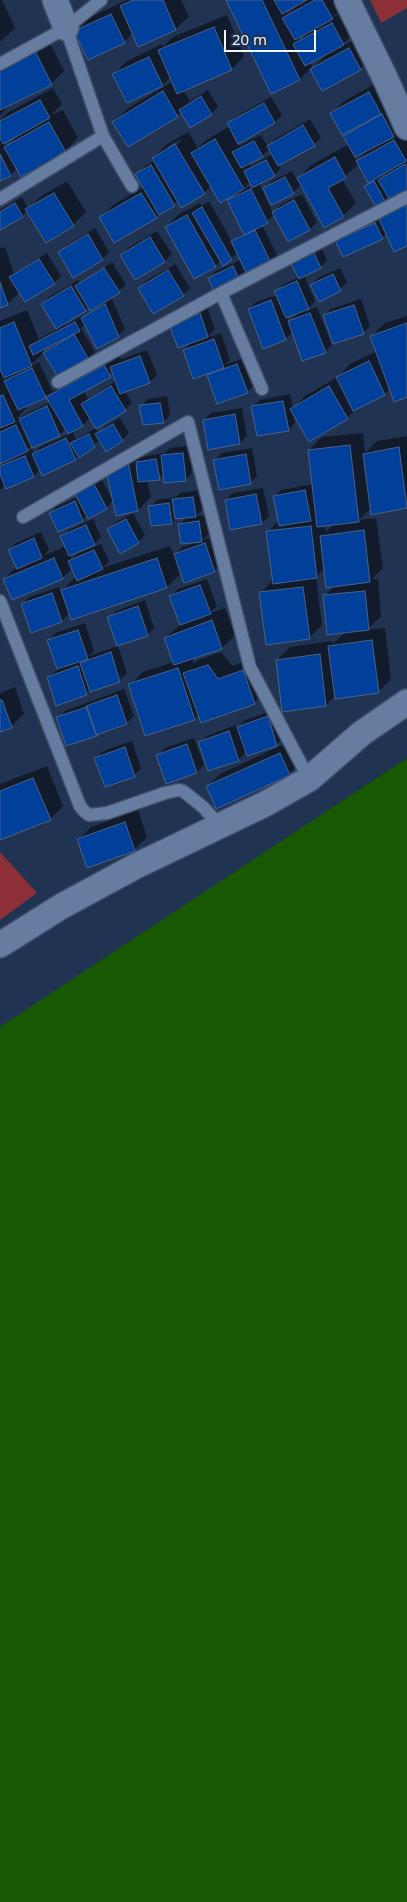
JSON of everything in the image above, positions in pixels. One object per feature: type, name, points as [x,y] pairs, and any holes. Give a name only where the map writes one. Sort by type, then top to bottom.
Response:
[{"type":"street","points":[[55,0],[66,28]]},
{"type":"street","points":[[347,0],[407,127]]},
{"type":"street","points":[[0,945],[62,906],[136,866],[265,804],[309,779],[362,733],[407,702]]},
{"type":"lane","points":[[0,64],[66,28],[101,0]]},
{"type":"lane","points":[[66,28],[103,136],[132,186]]},
{"type":"lane","points":[[0,199],[103,136]]},
{"type":"lane","points":[[58,382],[222,293],[407,197]]},
{"type":"lane","points":[[222,293],[262,389]]},
{"type":"lane","points":[[23,516],[188,422],[250,667],[309,779]]},
{"type":"lane","points":[[0,601],[80,806],[84,811],[89,815],[107,813],[179,790],[203,807],[220,826]]},
{"type":"shaded area","points":[[370,0],[407,0],[407,8],[381,23]]},
{"type":"shaded area","points":[[407,758],[407,1902],[0,1902],[0,1027]]},
{"type":"shaded area","points":[[0,852],[37,893],[0,920]]},
{"type":"building","points":[[133,0],[163,0],[176,30],[138,47],[120,6]]},
{"type":"building","points":[[226,0],[262,0],[300,80],[271,94]]},
{"type":"building","points":[[274,0],[307,0],[282,14]]},
{"type":"building","points":[[315,0],[322,0],[333,19],[295,40],[282,18]]},
{"type":"building","points":[[111,14],[125,43],[88,60],[74,31]]},
{"type":"building","points":[[332,23],[344,45],[305,66],[293,44]]},
{"type":"building","points":[[214,27],[232,70],[177,94],[158,50]]},
{"type":"building","points":[[349,48],[361,70],[322,91],[310,69]]},
{"type":"building","points":[[35,51],[52,85],[0,110],[0,69]]},
{"type":"building","points":[[149,57],[163,86],[127,103],[112,74]]},
{"type":"building","points":[[163,91],[178,117],[128,147],[112,122]]},
{"type":"building","points":[[369,92],[381,114],[342,135],[330,113]]},
{"type":"building","points":[[201,96],[212,115],[190,128],[179,110]]},
{"type":"building","points":[[40,100],[50,118],[3,144],[0,138],[0,121]]},
{"type":"building","points":[[264,103],[275,123],[238,144],[227,123]]},
{"type":"building","points":[[382,114],[394,137],[355,157],[343,136]]},
{"type":"building","points":[[49,122],[66,152],[21,177],[4,147]]},
{"type":"building","points":[[303,125],[315,146],[278,166],[267,146]]},
{"type":"building","points":[[215,139],[244,189],[220,203],[191,153]]},
{"type":"building","points":[[394,140],[406,161],[368,183],[356,161]]},
{"type":"building","points":[[254,141],[263,157],[241,168],[232,152]]},
{"type":"building","points":[[175,144],[205,194],[181,208],[152,158]]},
{"type":"building","points":[[0,154],[11,176],[0,181]]},
{"type":"building","points":[[335,157],[346,178],[328,188],[344,217],[324,228],[297,178]]},
{"type":"building","points":[[266,160],[275,176],[252,188],[244,171]]},
{"type":"building","points":[[405,164],[407,167],[407,193],[391,202],[378,180]]},
{"type":"building","points":[[151,165],[175,206],[159,215],[135,174]]},
{"type":"building","points":[[285,177],[294,194],[271,205],[263,188]]},
{"type":"building","points":[[374,181],[386,203],[377,209],[364,186]]},
{"type":"building","points":[[251,189],[268,223],[244,235],[227,200]]},
{"type":"building","points":[[54,193],[74,226],[46,243],[25,209]]},
{"type":"building","points":[[141,193],[157,218],[114,243],[99,217]]},
{"type":"building","points":[[294,200],[310,230],[288,242],[272,212]]},
{"type":"building","points":[[15,203],[23,217],[0,230],[0,212]]},
{"type":"building","points":[[407,204],[407,246],[394,252],[378,217]]},
{"type":"building","points":[[202,207],[232,260],[223,266],[192,213]]},
{"type":"building","points":[[187,215],[216,267],[194,279],[165,227]]},
{"type":"building","points":[[375,223],[383,239],[343,257],[335,241]]},
{"type":"building","points":[[255,230],[272,265],[248,277],[231,241]]},
{"type":"building","points":[[88,234],[103,260],[73,278],[58,252]]},
{"type":"building","points":[[150,237],[165,262],[135,280],[120,255]]},
{"type":"building","points":[[313,251],[321,268],[299,279],[290,262]]},
{"type":"building","points":[[39,259],[55,284],[25,302],[9,277]]},
{"type":"building","points":[[233,266],[240,281],[215,293],[208,278]]},
{"type":"building","points":[[104,268],[120,293],[90,311],[75,286]]},
{"type":"building","points":[[168,270],[184,296],[153,314],[138,288]]},
{"type":"building","points":[[333,274],[341,291],[319,302],[310,285]]},
{"type":"building","points":[[297,281],[309,309],[286,318],[274,291]]},
{"type":"building","points":[[0,282],[8,305],[0,308]]},
{"type":"building","points":[[71,286],[86,311],[56,329],[41,304]]},
{"type":"building","points":[[271,300],[286,340],[263,349],[248,309]]},
{"type":"building","points":[[105,304],[119,337],[97,349],[81,318]]},
{"type":"building","points":[[354,305],[364,334],[333,344],[323,315]]},
{"type":"building","points":[[200,313],[208,337],[178,348],[170,327]]},
{"type":"building","points":[[310,313],[326,353],[302,361],[288,321]]},
{"type":"building","points":[[14,322],[32,366],[4,378],[0,369],[0,328]]},
{"type":"building","points":[[75,322],[80,331],[33,355],[29,346]]},
{"type":"building","points":[[407,323],[407,397],[394,402],[370,336]]},
{"type":"building","points":[[74,334],[89,360],[59,378],[43,353]]},
{"type":"building","points":[[214,339],[224,368],[193,379],[183,350]]},
{"type":"building","points":[[140,356],[150,383],[120,394],[110,367]]},
{"type":"building","points":[[369,361],[385,395],[353,411],[336,377]]},
{"type":"building","points":[[237,364],[248,393],[217,404],[207,375]]},
{"type":"building","points":[[104,365],[111,377],[69,400],[83,426],[68,434],[46,397]]},
{"type":"building","points":[[32,368],[46,398],[18,410],[4,381]]},
{"type":"building","points":[[111,386],[126,411],[96,429],[81,404]]},
{"type":"building","points":[[329,386],[348,419],[309,442],[290,409]]},
{"type":"building","points":[[3,395],[15,422],[0,428],[0,396]]},
{"type":"building","points":[[283,401],[289,431],[257,436],[251,406]]},
{"type":"building","points":[[160,403],[164,423],[143,425],[139,405]]},
{"type":"building","points":[[47,406],[60,436],[32,448],[19,419]]},
{"type":"building","points":[[235,414],[240,444],[208,450],[203,420]]},
{"type":"building","points":[[113,424],[123,441],[106,452],[95,434]]},
{"type":"building","points":[[16,425],[28,451],[0,464],[0,432]]},
{"type":"building","points":[[89,434],[95,447],[79,458],[70,443]]},
{"type":"building","points":[[66,438],[76,460],[42,476],[32,454]]},
{"type":"building","points":[[350,445],[359,522],[317,527],[308,450]]},
{"type":"building","points":[[399,447],[407,508],[371,515],[363,454]]},
{"type":"building","points":[[183,453],[186,481],[164,483],[161,455]]},
{"type":"building","points":[[246,454],[251,484],[219,490],[213,460]]},
{"type":"building","points":[[25,456],[34,477],[6,489],[0,474],[0,466]]},
{"type":"building","points":[[156,459],[160,480],[138,482],[136,462]]},
{"type":"building","points":[[128,462],[138,511],[116,516],[105,466]]},
{"type":"building","points":[[94,484],[107,509],[88,519],[75,494]]},
{"type":"building","points":[[305,490],[311,521],[279,526],[273,496]]},
{"type":"building","points":[[256,494],[262,524],[230,530],[225,500]]},
{"type":"building","points":[[193,497],[196,517],[175,519],[172,499]]},
{"type":"building","points":[[75,501],[83,521],[58,532],[49,513]]},
{"type":"building","points":[[169,503],[172,524],[151,526],[148,506]]},
{"type":"building","points":[[126,519],[139,543],[120,554],[107,529]]},
{"type":"building","points":[[199,521],[202,542],[181,544],[178,524]]},
{"type":"building","points":[[86,525],[95,545],[69,556],[60,536]]},
{"type":"building","points":[[311,526],[317,578],[273,584],[266,531]]},
{"type":"building","points":[[364,530],[370,582],[326,588],[320,536]]},
{"type":"building","points":[[34,538],[42,558],[17,569],[8,550]]},
{"type":"building","points":[[205,543],[215,572],[184,583],[174,554]]},
{"type":"building","points":[[94,550],[103,569],[77,581],[68,561]]},
{"type":"building","points":[[54,558],[63,579],[12,600],[3,579]]},
{"type":"building","points":[[157,558],[167,588],[71,620],[61,590]]},
{"type":"building","points":[[200,585],[211,614],[180,625],[169,596]]},
{"type":"building","points":[[303,587],[310,639],[266,645],[259,592]]},
{"type":"building","points":[[365,591],[369,630],[327,635],[323,595]]},
{"type":"building","points":[[52,593],[62,622],[31,633],[21,604]]},
{"type":"building","points":[[138,606],[148,636],[117,646],[107,617]]},
{"type":"building","points":[[212,620],[222,649],[174,665],[164,638]]},
{"type":"building","points":[[78,630],[88,659],[57,669],[47,640]]},
{"type":"building","points":[[372,640],[379,693],[335,699],[328,646]]},
{"type":"building","points":[[111,652],[120,682],[90,692],[80,663]]},
{"type":"building","points":[[320,654],[326,706],[282,712],[276,660]]},
{"type":"building","points":[[208,665],[218,679],[243,670],[255,704],[201,723],[183,673]]},
{"type":"building","points":[[78,666],[87,695],[56,706],[47,677]]},
{"type":"building","points":[[178,668],[195,720],[145,736],[128,684]]},
{"type":"building","points":[[117,695],[127,724],[96,735],[86,706]]},
{"type":"building","points":[[0,700],[2,700],[12,728],[0,732]]},
{"type":"building","points":[[87,707],[97,736],[66,746],[56,717]]},
{"type":"building","points":[[268,716],[277,746],[247,756],[237,727]]},
{"type":"building","points":[[229,731],[239,761],[208,771],[198,742]]},
{"type":"building","points":[[187,744],[197,773],[166,784],[156,755]]},
{"type":"building","points":[[125,747],[135,777],[105,787],[94,758]]},
{"type":"building","points":[[280,753],[290,775],[216,809],[206,786]]},
{"type":"building","points":[[33,778],[51,820],[0,840],[0,791]]},
{"type":"building","points":[[125,822],[135,851],[87,868],[77,839]]}]
